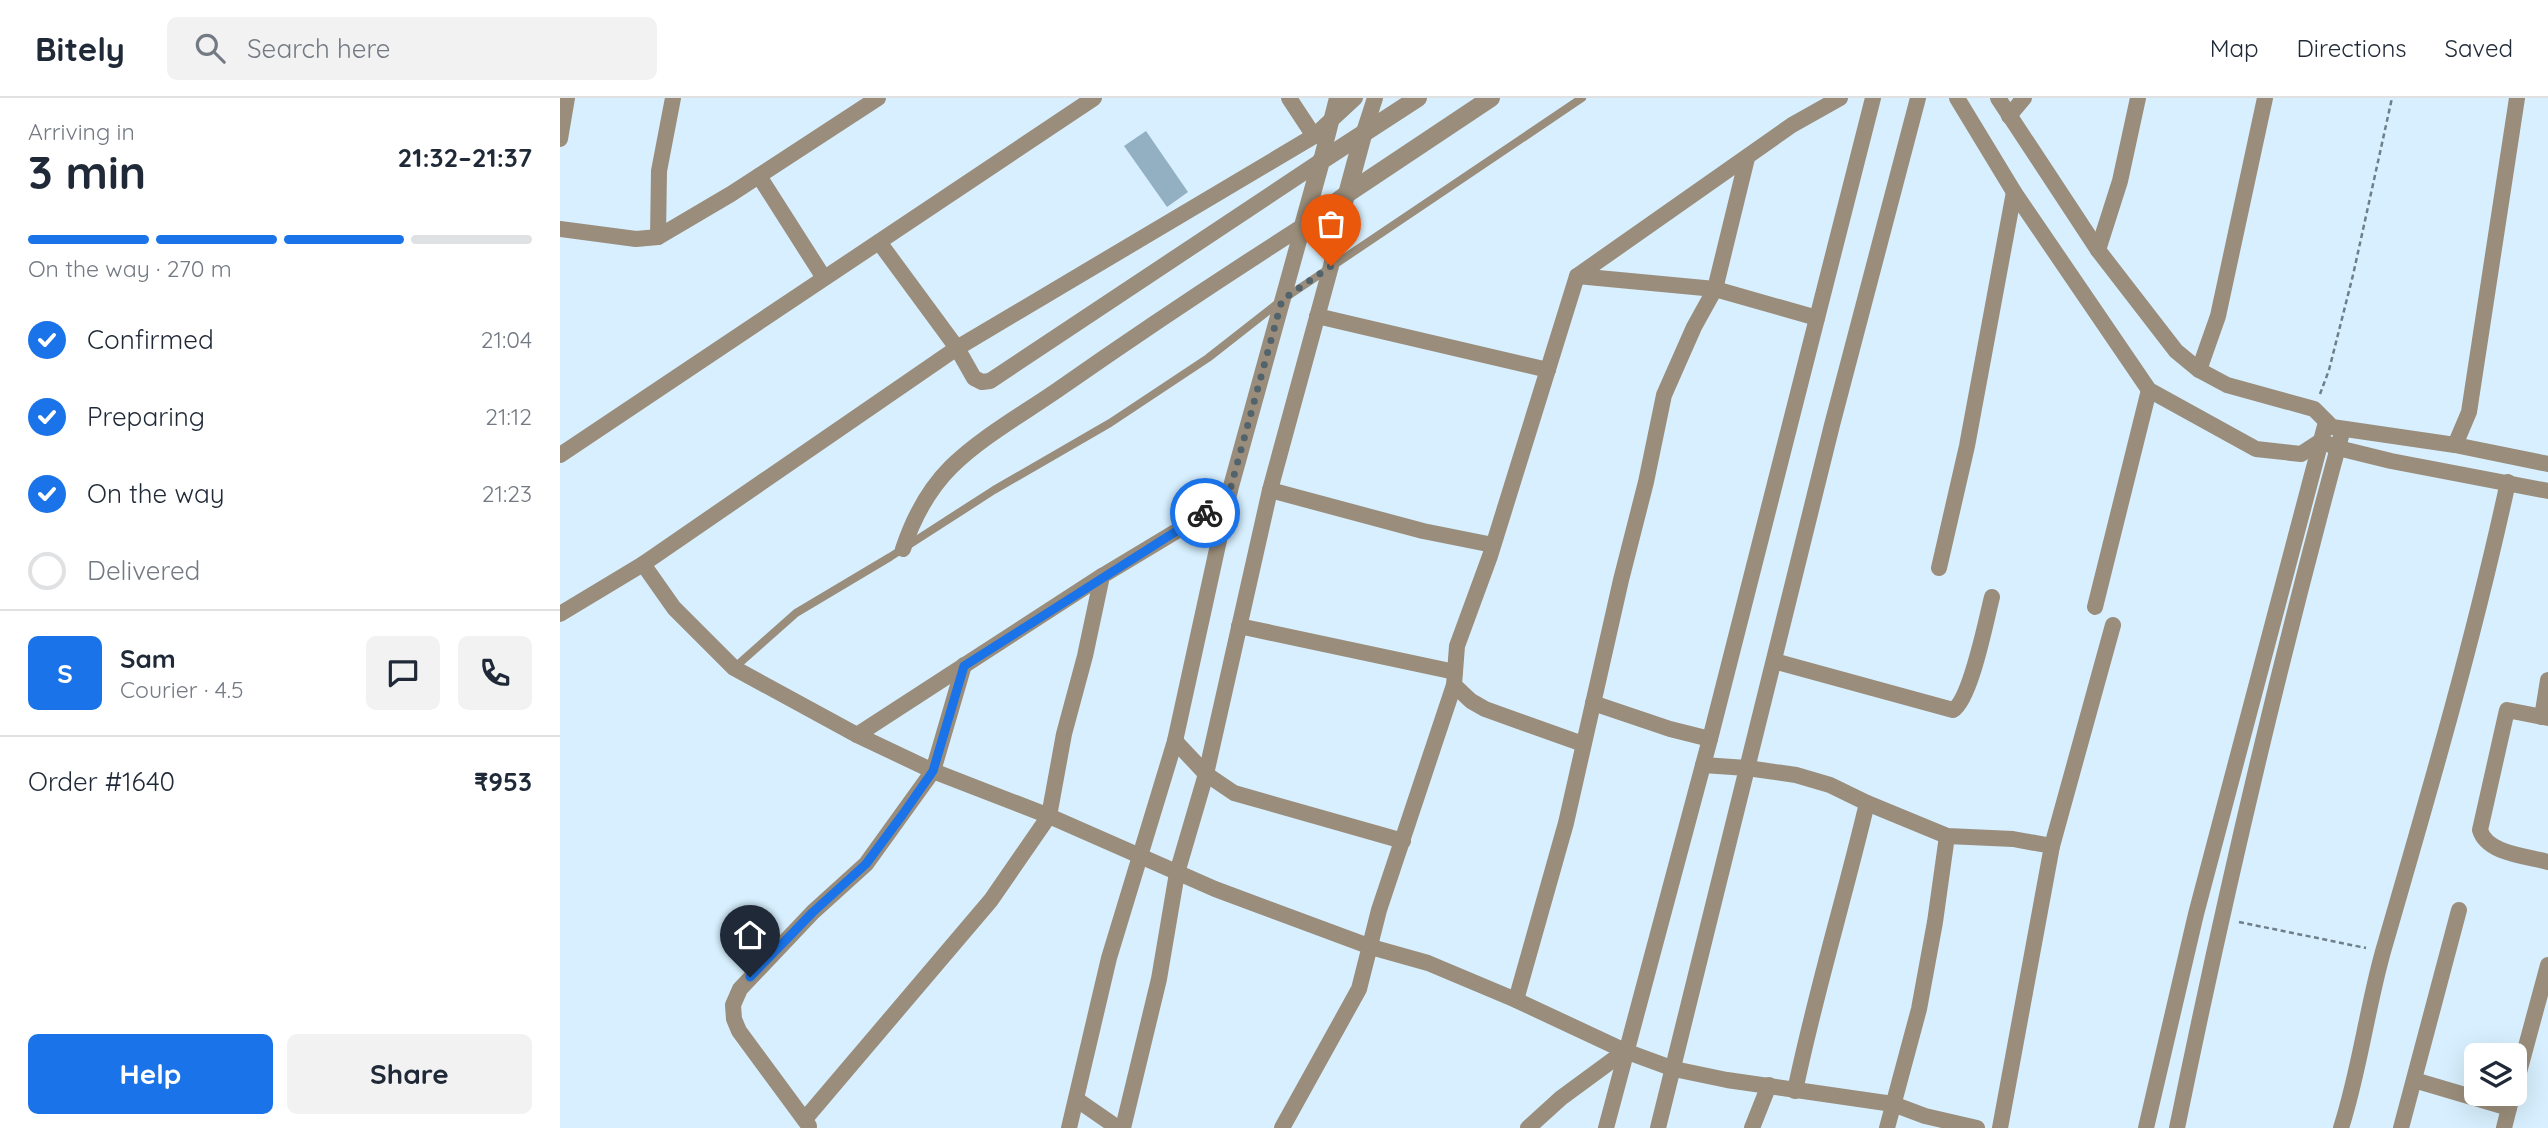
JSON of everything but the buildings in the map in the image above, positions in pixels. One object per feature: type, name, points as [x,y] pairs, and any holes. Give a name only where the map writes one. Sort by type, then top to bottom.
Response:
[{"type":"street","points":[[560,139],[567,98]]},
{"type":"street","points":[[658,237],[659,171],[673,98]]},
{"type":"street","points":[[560,229],[636,239],[658,237],[759,176],[878,98]]},
{"type":"street","points":[[560,455],[1094,98]]},
{"type":"street","points":[[1289,98],[1314,136]]},
{"type":"street","points":[[1069,1128],[1109,958],[1175,741],[1230,490],[1337,98]]},
{"type":"street","points":[[560,614],[643,564],[957,348],[1314,136],[1355,98]]},
{"type":"street","points":[[1076,1099],[1120,1128],[1159,979],[1177,873],[1206,774],[1270,490],[1331,266],[1347,194],[1375,98]]},
{"type":"street","points":[[878,242],[957,348],[974,378],[982,382],[990,381],[1418,98]]},
{"type":"street","points":[[903,549],[911,525],[930,492],[950,468],[982,440],[1179,305],[1303,226],[1491,98]]},
{"type":"street","points":[[1282,1128],[1359,989],[1379,911],[1455,679],[1457,646],[1493,545],[1577,276],[1791,125],[1840,98]]},
{"type":"street","points":[[1606,1128],[1710,739],[1873,98]]},
{"type":"street","points":[[1658,1128],[1832,425],[1918,98]]},
{"type":"street","points":[[1957,98],[2014,192],[2149,390],[2256,449],[2301,453],[2321,441]]},
{"type":"street","points":[[1998,98],[2098,250],[2176,352],[2199,370],[2227,385],[2314,409],[2332,427],[2455,445],[2548,464]]},
{"type":"street","points":[[2009,116],[2024,98]]},
{"type":"street","points":[[2098,250],[2120,181],[2138,98]]},
{"type":"street","points":[[2199,370],[2218,316],[2265,98]]},
{"type":"street","points":[[2455,445],[2469,412],[2517,98]]},
{"type":"street","points":[[1516,1000],[1566,823],[1664,395],[1694,327],[1715,289],[1747,158]]},
{"type":"street","points":[[759,176],[824,278]]},
{"type":"street","points":[[1939,568],[1967,446],[2014,192]]},
{"type":"street","points":[[1577,276],[1715,289],[1817,318]]},
{"type":"street","points":[[1317,316],[1548,370]]},
{"type":"street","points":[[2095,607],[2149,390]]},
{"type":"street","points":[[2146,1128],[2196,914],[2326,422]]},
{"type":"street","points":[[2176,1128],[2220,918],[2279,673],[2343,429]]},
{"type":"street","points":[[2321,441],[2391,461],[2548,491]]},
{"type":"street","points":[[2341,1128],[2383,951],[2408,870],[2483,593],[2508,482]]},
{"type":"street","points":[[857,735],[1102,576],[1200,517],[1230,490]]},
{"type":"street","points":[[1270,490],[1423,531],[1493,545]]},
{"type":"street","points":[[643,564],[674,608],[734,668],[857,735],[933,771],[1049,816],[1177,873],[1371,947],[1428,963],[1516,1000],[1625,1051],[1674,1069],[1795,1091],[1893,1104],[1924,1122],[1977,1128]]},
{"type":"street","points":[[964,666],[933,771],[866,864],[813,912],[750,977],[740,989],[733,1005],[738,1031],[808,1124],[991,900],[1049,816],[1064,734],[1085,656],[1102,576]]},
{"type":"street","points":[[1774,660],[1953,710],[1960,706],[1968,688],[1992,597]]},
{"type":"street","points":[[1239,625],[1455,679],[1471,701],[1493,712],[1583,744]]},
{"type":"street","points":[[2000,1128],[2052,846],[2113,625]]},
{"type":"street","points":[[2548,680],[2545,718],[2508,710],[2480,830],[2483,839],[2491,846],[2548,862]]},
{"type":"street","points":[[1593,703],[1670,729],[1710,739]]},
{"type":"street","points":[[1175,741],[1206,774],[1234,793],[1403,841]]},
{"type":"street","points":[[1703,765],[1796,775],[1830,785],[1947,835],[2014,839],[2052,846]]},
{"type":"street","points":[[1795,1091],[1822,972],[1867,803]]},
{"type":"street","points":[[1887,1128],[1919,1009],[1947,835]]},
{"type":"street","points":[[2401,1128],[2459,910]]},
{"type":"street","points":[[2527,1043],[2548,965]]},
{"type":"street","points":[[1528,1128],[1561,1098],[1625,1051]]},
{"type":"street","points":[[2414,1080],[2464,1091]]},
{"type":"street","points":[[1752,1128],[1769,1085]]},
{"type":"street","points":[[2504,1128],[2510,1106]]},
{"type":"lane","points":[[734,668],[796,614],[994,490],[1110,424],[1209,358],[1282,300],[1331,266],[1582,98]]},
{"type":"path","points":[[2314,409],[2329,370],[2392,98]]},
{"type":"path","points":[[2220,918],[2383,951]]},
{"type":"way so far","points":[[1205,513],[1230,490],[1282,300],[1331,266]]},
{"type":"route","points":[[750,977],[813,912],[866,864],[933,771],[964,666],[1205,513]]}]
